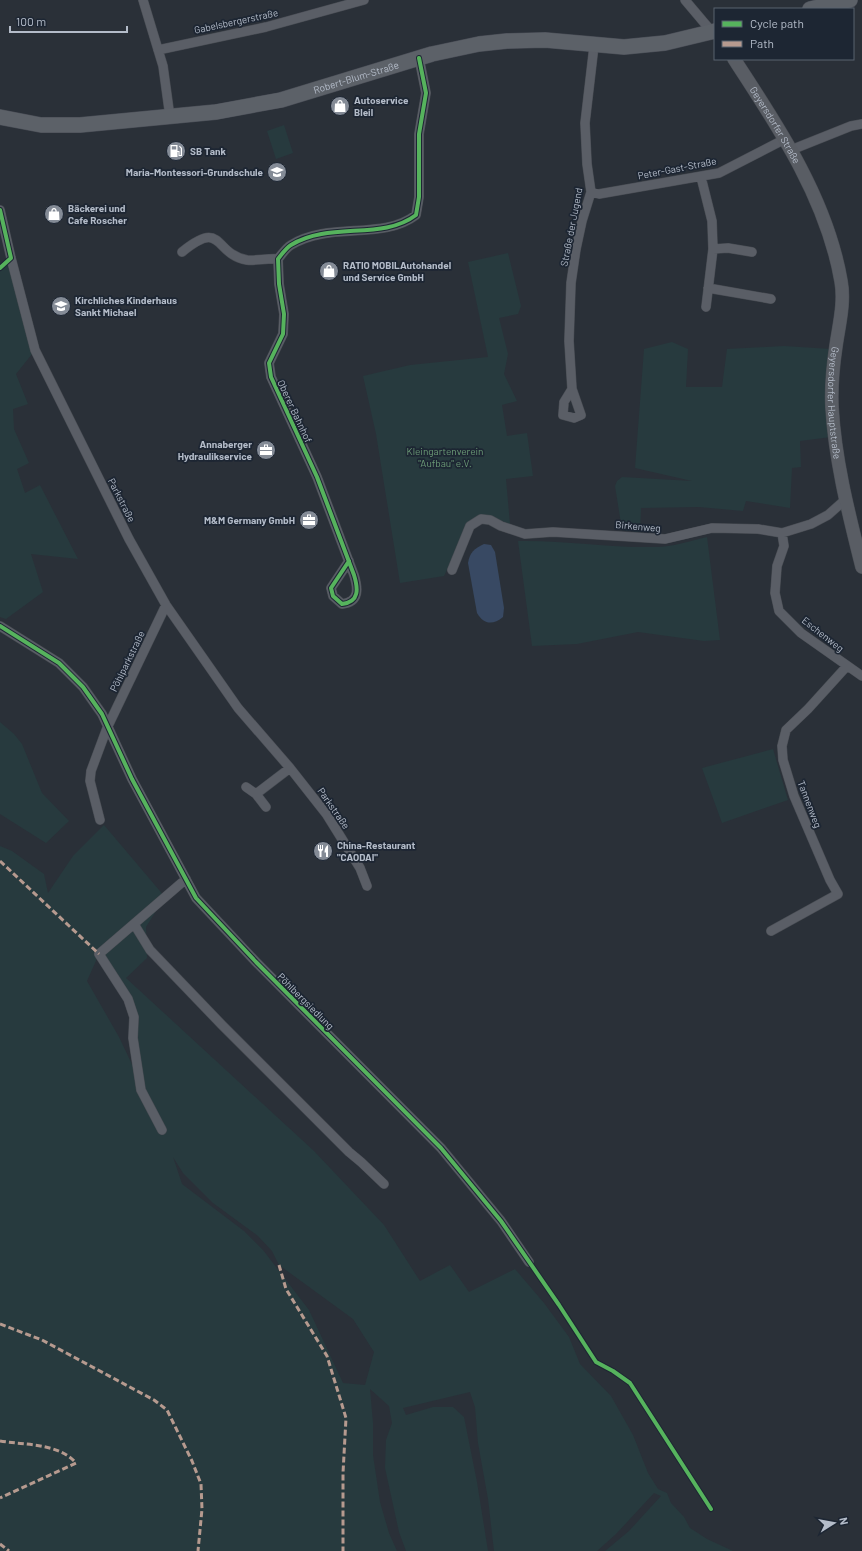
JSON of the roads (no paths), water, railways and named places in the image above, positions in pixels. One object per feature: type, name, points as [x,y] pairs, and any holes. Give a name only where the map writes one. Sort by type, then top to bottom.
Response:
[{"type":"main road","points":[[814,8],[850,0]]},
{"type":"main road","name":"Robert-Blum-Straße","points":[[0,117],[41,125],[74,125],[170,117],[229,110],[281,100],[419,58],[461,48],[507,41],[545,40],[594,46],[624,47],[651,45],[714,33]]},
{"type":"main road","name":"Geyersdorfer Straße","points":[[735,60],[788,145],[812,194]]},
{"type":"main road","name":"Geyersdorfer Hauptstraße","points":[[812,194],[826,225],[841,282],[842,303],[835,349],[832,406],[835,438],[846,499],[862,567]]},
{"type":"street","points":[[143,0],[163,66],[170,117]]},
{"type":"street","name":"Gabelsbergerstraße","points":[[158,50],[266,27],[364,0]]},
{"type":"street","points":[[685,0],[714,33]]},
{"type":"street","name":"Straße der Jugend","points":[[572,389],[568,341],[571,283],[582,221],[591,192],[587,164],[585,123],[594,46]]},
{"type":"street","points":[[182,252],[197,240],[209,237],[214,238],[233,253],[246,260],[278,259],[290,246],[310,236],[337,231],[396,227],[416,215],[419,197],[418,134],[426,93],[419,58]]},
{"type":"street","name":"Peter-Gast-Straße","points":[[591,192],[600,194],[719,173],[788,145],[862,124]]},
{"type":"street","points":[[701,177],[712,220],[713,249],[706,307]]},
{"type":"street","name":"Parkstraße","points":[[0,210],[9,252],[35,350],[129,539],[166,604],[238,708],[290,768],[327,815],[360,868],[367,886]]},
{"type":"street","points":[[713,249],[728,248],[752,252]]},
{"type":"street","name":"Oberer Bahnhof","points":[[278,259],[279,284],[284,314],[283,334],[269,363],[271,377],[317,477],[348,561]]},
{"type":"street","points":[[708,288],[771,299]]},
{"type":"street","name":"Birkenweg","points":[[452,570],[470,526],[482,519],[490,520],[501,526],[525,534],[553,532],[665,539],[712,528],[758,529],[782,533],[810,524],[828,515],[846,499]]},
{"type":"street","name":"Eschenweg","points":[[782,533],[784,546],[777,566],[775,593],[779,611],[801,633],[862,676]]},
{"type":"street","name":"Pöhlparkstraße","points":[[100,820],[90,781],[91,771],[107,728],[166,604]]},
{"type":"street","name":"Pöhlbergsiedlung","points":[[0,626],[59,662],[73,676],[102,714],[107,728],[196,898],[441,1148],[501,1221],[529,1262]]},
{"type":"street","name":"Tannenweg","points":[[771,931],[838,894],[830,880],[794,796],[783,760],[782,746],[786,730],[808,709],[847,666]]},
{"type":"street","points":[[256,794],[290,768]]},
{"type":"street","points":[[246,787],[256,794],[266,807]]},
{"type":"street","points":[[162,1130],[141,1090],[133,1038],[134,1017],[128,999],[99,954],[186,879]]},
{"type":"street","points":[[134,924],[150,950],[222,1025],[349,1152],[384,1184]]},
{"type":"water","points":[[484,544],[491,545],[495,552],[504,608],[503,617],[492,622],[486,622],[477,613],[468,563],[473,551]]},
{"type":"place","name":"Autoservice Bleil","points":[[340,106]]},
{"type":"place","name":"SB Tank","points":[[176,151]]},
{"type":"place","name":"Maria-Montessori-Grundschule","points":[[277,172]]},
{"type":"place","name":"Bäckerei und Cafe Roscher","points":[[54,214]]},
{"type":"place","name":"RATIO MOBILAutohandel und Service GmbH","points":[[329,271]]},
{"type":"place","name":"Kirchliches Kinderhaus Sankt Michael","points":[[61,306]]},
{"type":"place","name":"Annaberger Hydraulikservice","points":[[266,450]]},
{"type":"place","name":"M&M Germany GmbH","points":[[309,520]]},
{"type":"place","name":"China-Restaurant \"CAODAI\"","points":[[323,851]]},
{"type":"park label","name":"Kleingartenverein \"Aufbau\" e.V.","points":[[445,456]]}]
